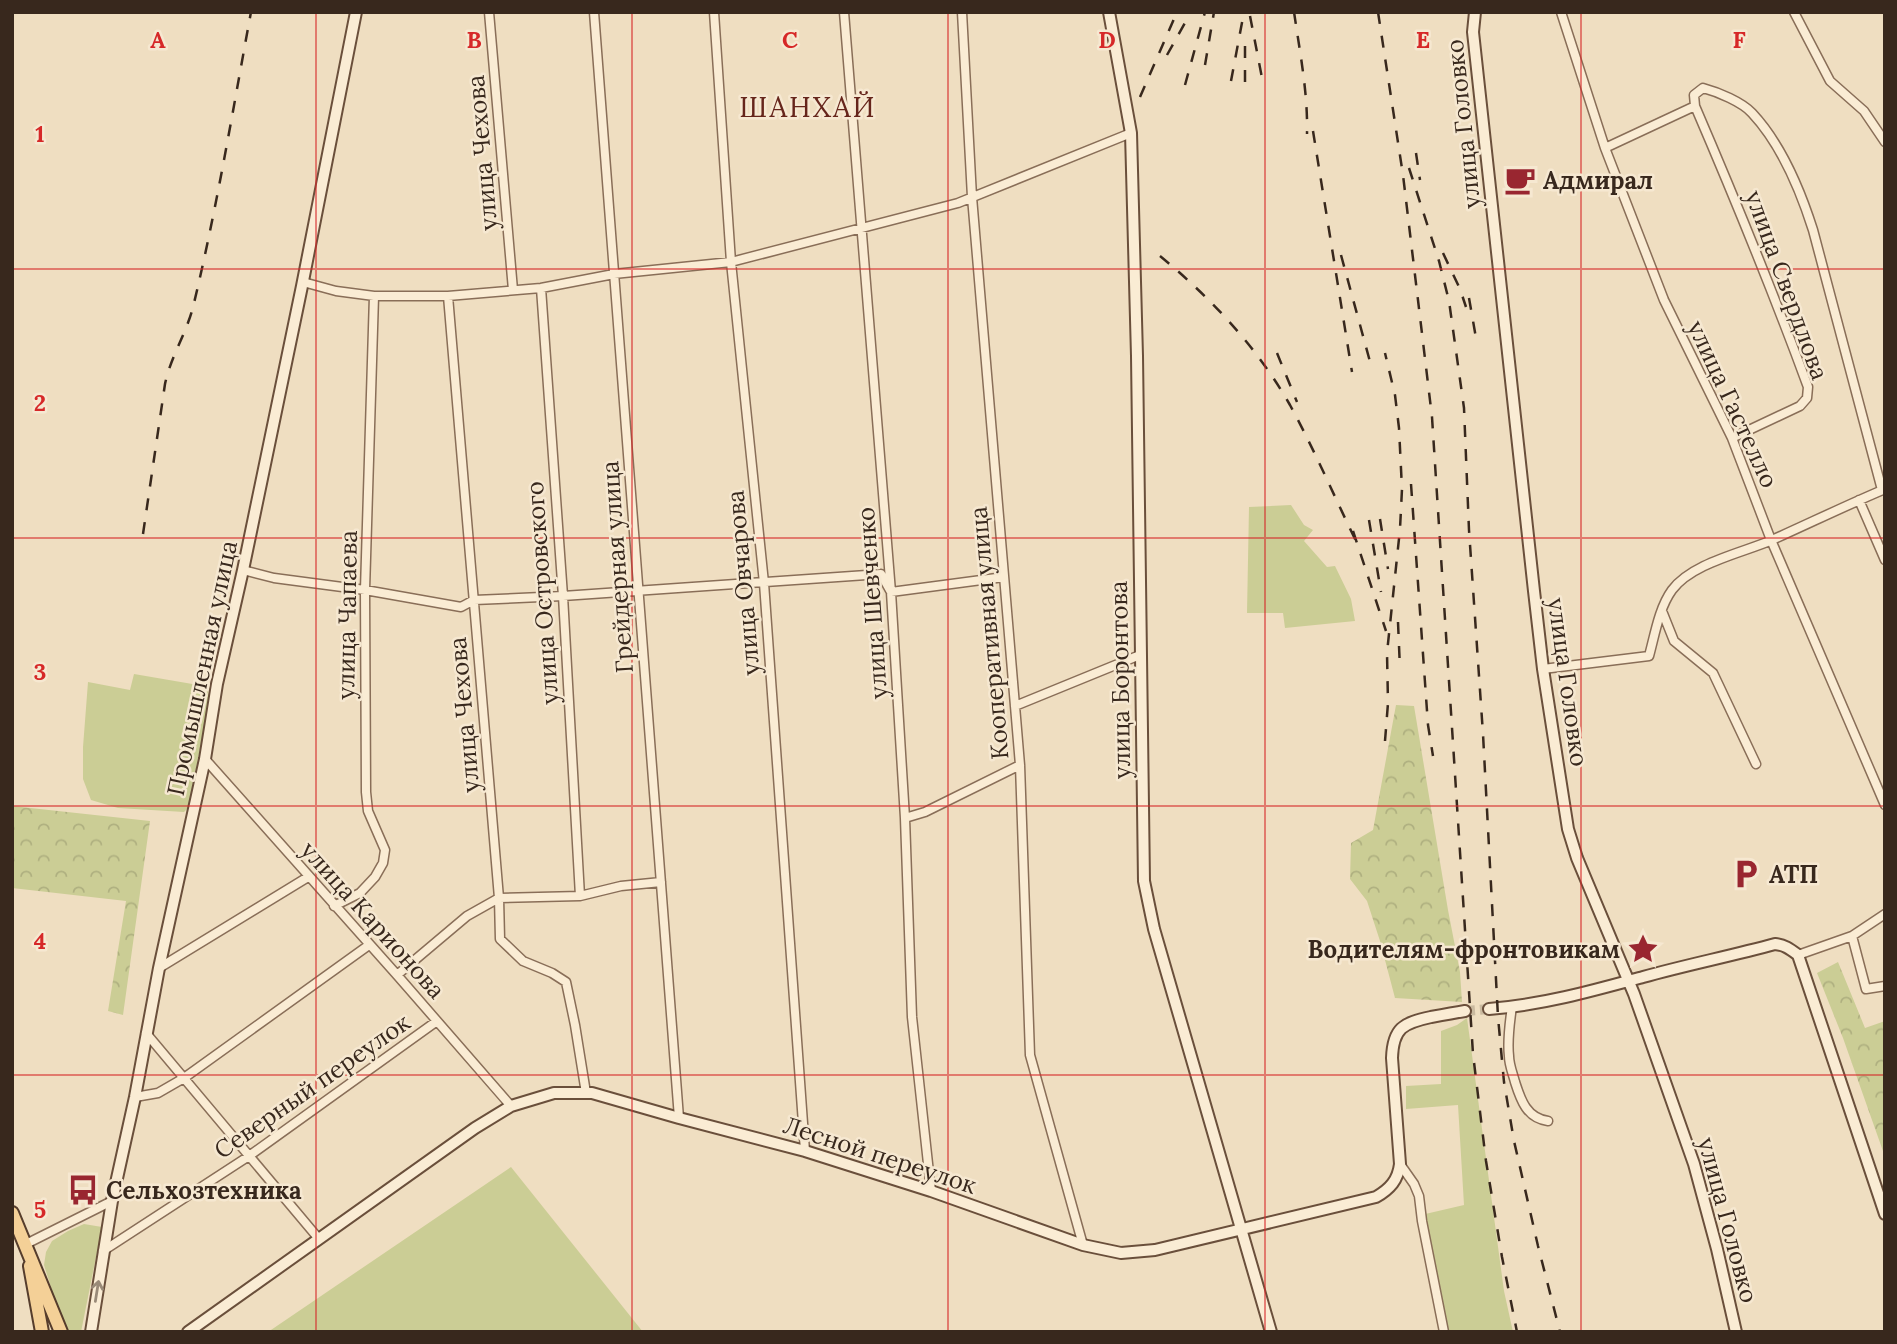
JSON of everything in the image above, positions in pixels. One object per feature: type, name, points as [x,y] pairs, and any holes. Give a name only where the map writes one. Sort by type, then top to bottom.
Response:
[{"type":"main road","points":[[12,1213],[61,1332]]},
{"type":"main road","points":[[27,1246],[42,1332]]},
{"type":"street","name":"Промышленная улица","points":[[91,1332],[112,1201],[205,759],[217,684],[303,282],[356,12]]},
{"type":"street","name":"улица Чехова","points":[[489,12],[513,290]]},
{"type":"street","name":"Грейдерная улица","points":[[594,12],[679,1118]]},
{"type":"street","name":"улица Овчарова","points":[[715,12],[731,262],[764,583],[804,1151]]},
{"type":"street","name":"улица Шевченко","points":[[844,12],[891,592],[905,818],[912,1017],[931,1191]]},
{"type":"street","name":"Кооперативная улица","points":[[962,12],[972,197],[1020,765],[1030,1055],[1083,1245]]},
{"type":"street","name":"улица Боронтова","points":[[1109,12],[1130,133],[1137,356],[1144,881],[1154,929],[1272,1332]]},
{"type":"street","name":"улица Головко","points":[[1475,12],[1475,45],[1544,670],[1568,829],[1577,858],[1629,981],[1694,1164],[1736,1332]]},
{"type":"street","name":"улица Гастелло","points":[[1561,12],[1605,148],[1664,300],[1732,438],[1772,540],[1885,805]]},
{"type":"street","points":[[1794,12],[1830,81],[1864,111],[1885,142]]},
{"type":"street","points":[[1544,670],[1650,656],[1666,599],[1683,579],[1709,564],[1772,540],[1883,489],[1800,191],[1772,139],[1751,111],[1718,92],[1703,88],[1694,95],[1695,106],[1605,148]]},
{"type":"street","name":"улица Свердлова","points":[[1695,106],[1761,261],[1808,387],[1807,398],[1800,406],[1732,438]]},
{"type":"street","points":[[303,282],[336,291],[374,296],[448,296],[541,288],[614,274],[731,262],[958,203],[1130,133]]},
{"type":"street","name":"улица Островского","points":[[541,288],[563,596],[580,896]]},
{"type":"street","name":"улица Чапаева","points":[[334,906],[360,893],[375,877],[383,863],[385,850],[369,811],[366,792],[365,590],[374,296]]},
{"type":"street","name":"улица Чехова","points":[[448,296],[499,898],[500,939],[523,961],[566,982],[586,1093]]},
{"type":"street","points":[[1859,500],[1885,560]]},
{"type":"street","points":[[243,570],[274,578],[461,607],[474,600],[881,574],[891,592],[1004,577]]},
{"type":"street","points":[[1662,611],[1674,641],[1713,673],[1756,764]]},
{"type":"street","points":[[1015,706],[1140,656]]},
{"type":"street","name":"улица Карионова","points":[[205,759],[511,1106]]},
{"type":"street","points":[[905,818],[925,812],[1020,765]]},
{"type":"street","points":[[159,968],[308,877]]},
{"type":"street","name":"Северный переулок","points":[[397,975],[467,916],[499,898],[580,896],[621,886],[662,882]]},
{"type":"street","points":[[1798,956],[1852,936],[1885,914]]},
{"type":"street","points":[[1852,936],[1866,989],[1885,986]]},
{"type":"street","points":[[1489,1009],[1562,999],[1775,944],[1790,948],[1798,956],[1885,1213]]},
{"type":"street","points":[[135,1097],[158,1093],[184,1078],[369,945]]},
{"type":"street","points":[[1513,1006],[1509,1029],[1510,1064],[1522,1103],[1530,1114],[1548,1121]]},
{"type":"street","points":[[1444,1332],[1419,1196],[1400,1164],[1392,1046],[1396,1034],[1412,1021],[1465,1011]]},
{"type":"street","name":"Северный переулок","points":[[103,1251],[249,1156],[437,1021]]},
{"type":"street","points":[[146,1033],[319,1239]]},
{"type":"street","name":"Лесной переулок","points":[[188,1332],[475,1128],[511,1106],[554,1093],[592,1093],[804,1151],[931,1191],[1083,1245],[1121,1253],[1155,1250],[1376,1197],[1393,1184],[1399,1174],[1400,1164]]},
{"type":"street","points":[[27,1246],[112,1201]]},
{"type":"green space","points":[[1291,505],[1304,525],[1313,530],[1304,541],[1327,567],[1335,566],[1351,599],[1355,621],[1285,628],[1283,613],[1247,613],[1249,507]]},
{"type":"green space","points":[[134,674],[204,686],[208,692],[210,699],[188,808],[184,812],[118,808],[91,800],[83,779],[88,682],[130,690]]},
{"type":"green space","points":[[1396,705],[1414,706],[1460,972],[1462,1002],[1395,998],[1367,901],[1350,879],[1351,843],[1373,830]]},
{"type":"green space","points":[[12,806],[150,821],[123,1015],[108,1011],[126,901],[12,888]]},
{"type":"green space","points":[[1838,962],[1865,1028],[1885,1021],[1884,1154],[1817,973]]},
{"type":"green space","points":[[1467,1018],[1504,1291],[1513,1332],[1444,1332],[1421,1215],[1464,1205],[1458,1105],[1406,1109],[1406,1086],[1441,1084],[1441,1031]]},
{"type":"green space","points":[[511,1167],[643,1332],[268,1332]]},
{"type":"green space","points":[[84,1224],[102,1227],[81,1332],[65,1332],[44,1265],[46,1252],[52,1241]]},
{"type":"tunnel","points":[[1465,1011],[1489,1009]]},
{"type":"railway","points":[[143,534],[165,384],[194,303],[251,12]]},
{"type":"railway","points":[[1140,97],[1177,12]]},
{"type":"railway","points":[[1167,55],[1191,12]]},
{"type":"railway","points":[[1185,85],[1205,12]]},
{"type":"railway","points":[[1205,65],[1214,12]]},
{"type":"railway","points":[[1231,81],[1244,12]]},
{"type":"railway","points":[[1294,12],[1305,88],[1307,134]]},
{"type":"railway","points":[[1378,12],[1403,175],[1432,417],[1473,1054],[1486,1161],[1517,1332]]},
{"type":"railway","points":[[1250,16],[1263,83]]},
{"type":"railway","points":[[1245,45],[1245,82]]},
{"type":"railway","points":[[1313,131],[1352,372]]},
{"type":"railway","points":[[1416,153],[1420,180]]},
{"type":"railway","points":[[1409,168],[1449,301],[1464,408],[1469,530],[1504,1082],[1514,1141],[1560,1332]]},
{"type":"railway","points":[[1443,253],[1466,307]]},
{"type":"railway","points":[[1341,255],[1372,369]]},
{"type":"railway","points":[[1160,256],[1215,306],[1263,363],[1299,422],[1356,541]]},
{"type":"railway","points":[[1469,298],[1476,338]]},
{"type":"railway","points":[[1277,353],[1297,402]]},
{"type":"railway","points":[[1385,353],[1395,395],[1402,489],[1387,653],[1388,703],[1385,741]]},
{"type":"railway","points":[[1411,484],[1428,725],[1433,756]]},
{"type":"railway","points":[[1380,519],[1388,569]]},
{"type":"railway","points":[[1369,520],[1381,592]]},
{"type":"railway","points":[[1353,531],[1386,631]]},
{"type":"railway","points":[[1398,622],[1400,669]]},
{"type":"place","name":"Адмирал","points":[[1520,180]]},
{"type":"place","name":"АТП","points":[[1746,874]]},
{"type":"place","name":"Водителям-фронтовикам","points":[[1643,949]]},
{"type":"place","name":"Сельхозтехника","points":[[83,1190]]},
{"type":"district","name":"ШАНХАЙ","points":[[808,107]]}]
